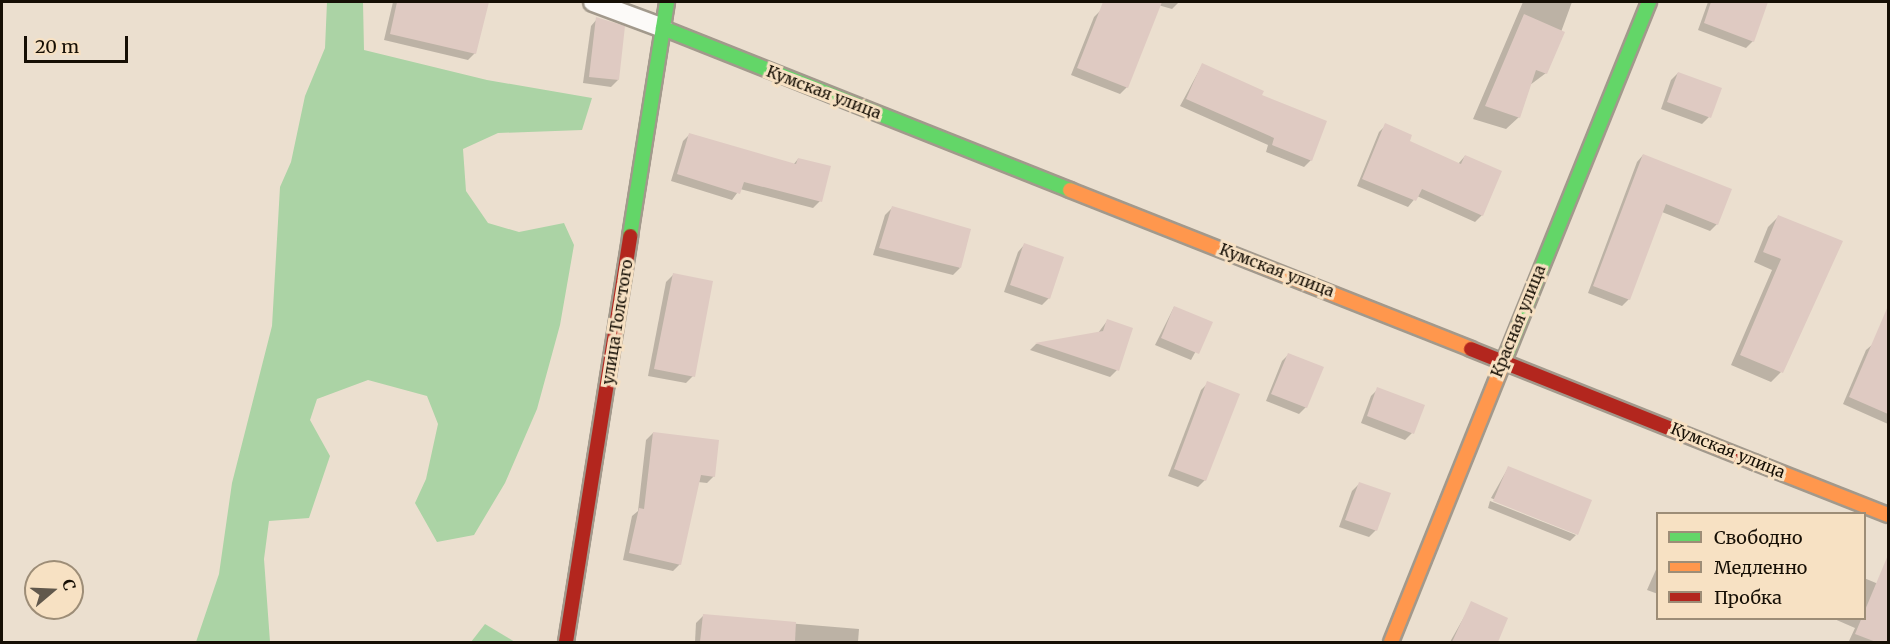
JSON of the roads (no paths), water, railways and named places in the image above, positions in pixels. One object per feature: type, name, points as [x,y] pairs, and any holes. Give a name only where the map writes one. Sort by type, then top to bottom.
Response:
[{"type":"street","name":"улица Толстого","points":[[566,642],[667,2]]},
{"type":"street","name":"Красная улица","points":[[1391,642],[1502,358],[1649,2]]},
{"type":"street","name":"Кумская улица","points":[[663,28],[1502,358],[1888,515]]},
{"type":"lane","points":[[593,2],[663,28]]}]
